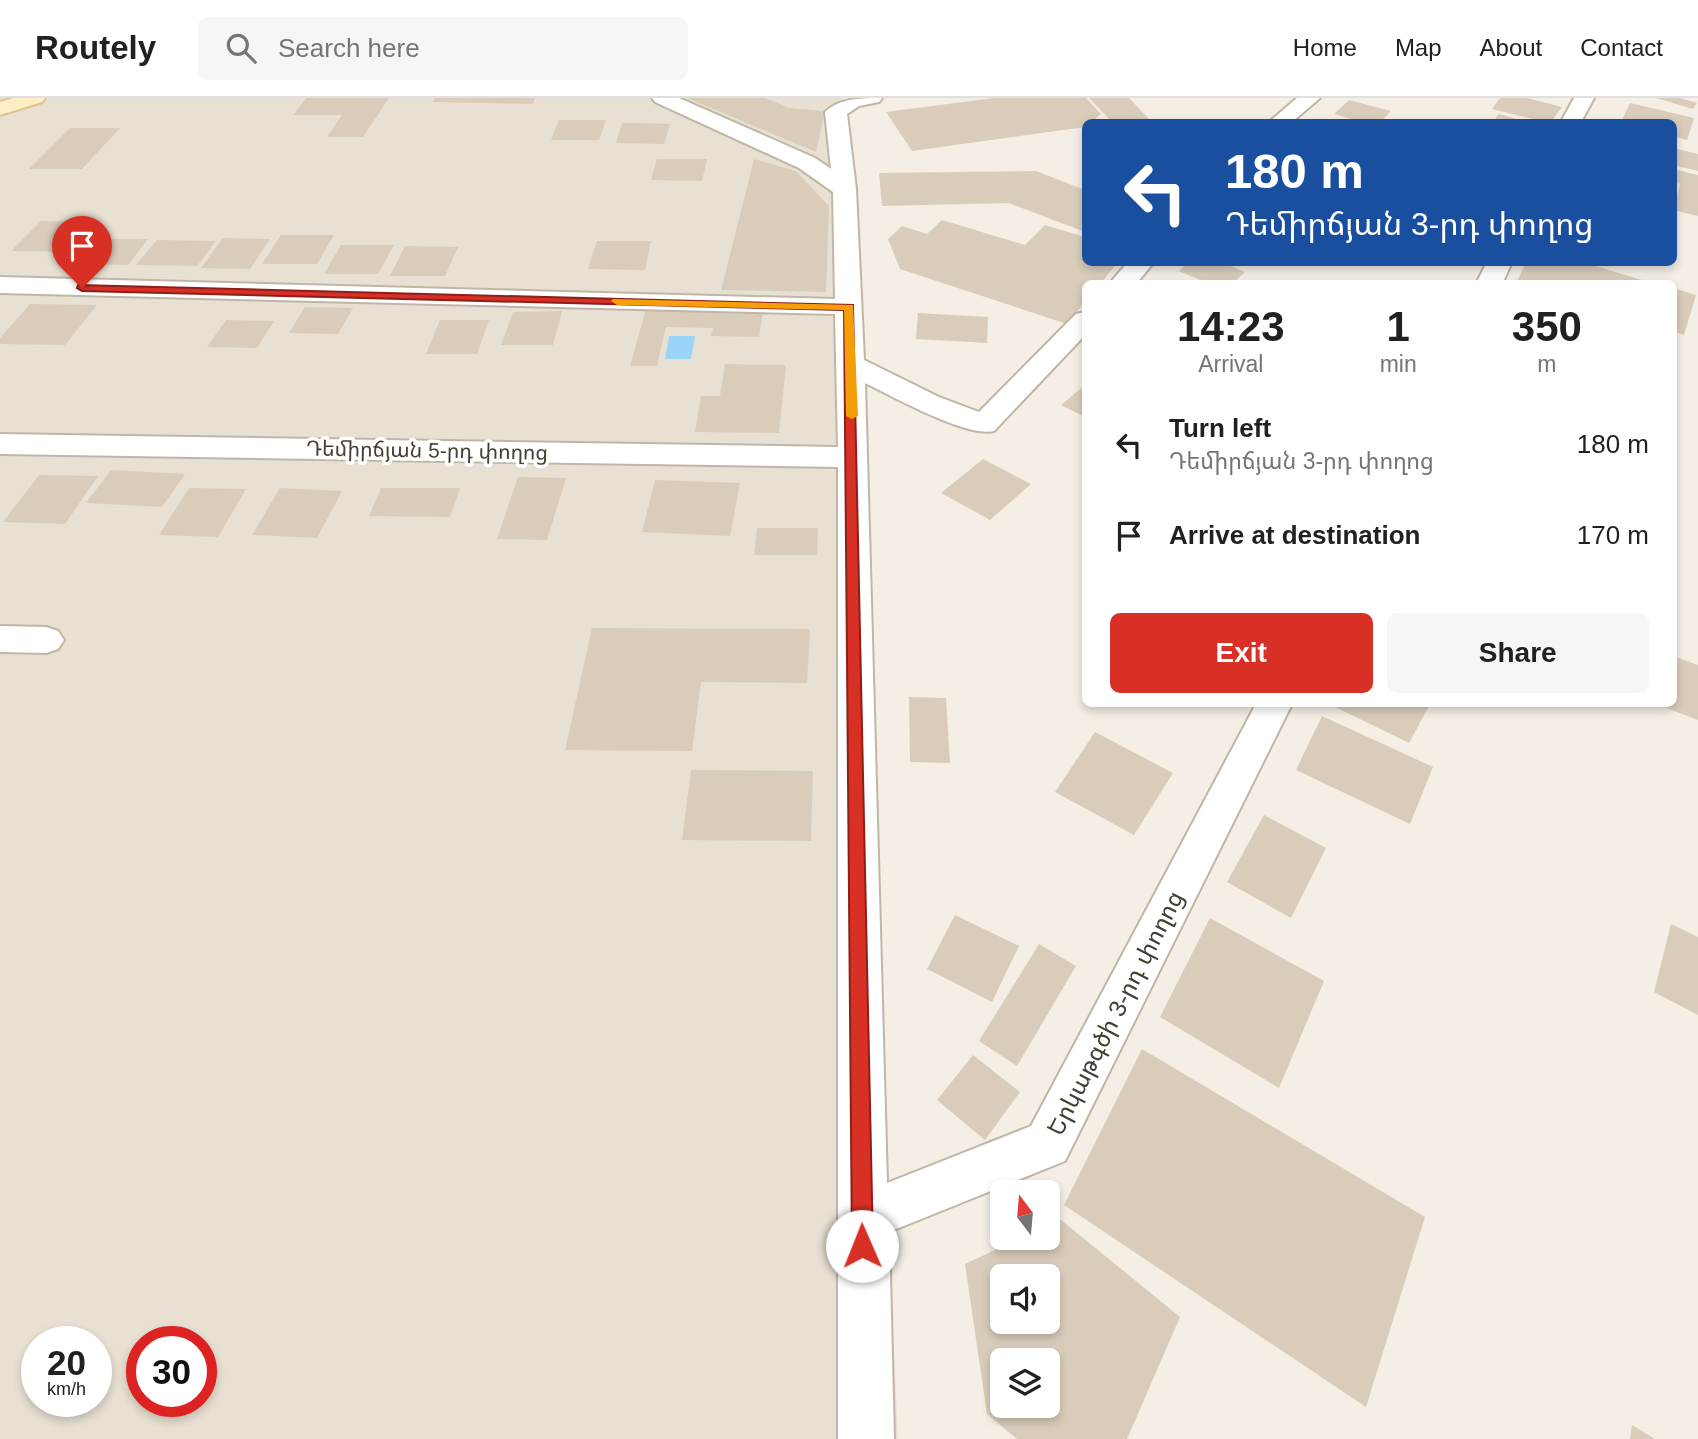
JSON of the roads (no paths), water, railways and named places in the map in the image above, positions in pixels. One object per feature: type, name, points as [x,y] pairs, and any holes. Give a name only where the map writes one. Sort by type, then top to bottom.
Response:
[{"type":"street","points":[[0,109],[35,98]]},
{"type":"street","points":[[662,98],[807,163],[844,189]]},
{"type":"street","points":[[866,1439],[850,307],[844,189],[836,112],[853,100],[872,98]]},
{"type":"street","points":[[1283,119],[1310,98]]},
{"type":"street","points":[[1573,119],[1584,98]]},
{"type":"street","points":[[1125,280],[1138,266]]},
{"type":"street","points":[[0,285],[850,307]]},
{"type":"street","points":[[851,365],[929,403],[984,424],[1082,323]]},
{"type":"street","name":"Դեմիրճյան 5-րդ փողոց","points":[[0,444],[853,457]]},
{"type":"street","points":[[0,639],[46,640]]},
{"type":"street","name":"Երկաթգծի 3-րդ փողոց","points":[[862,1219],[1048,1144],[1272,707]]},
{"type":"water","points":[[669,336],[695,336],[691,359],[665,359]]}]
